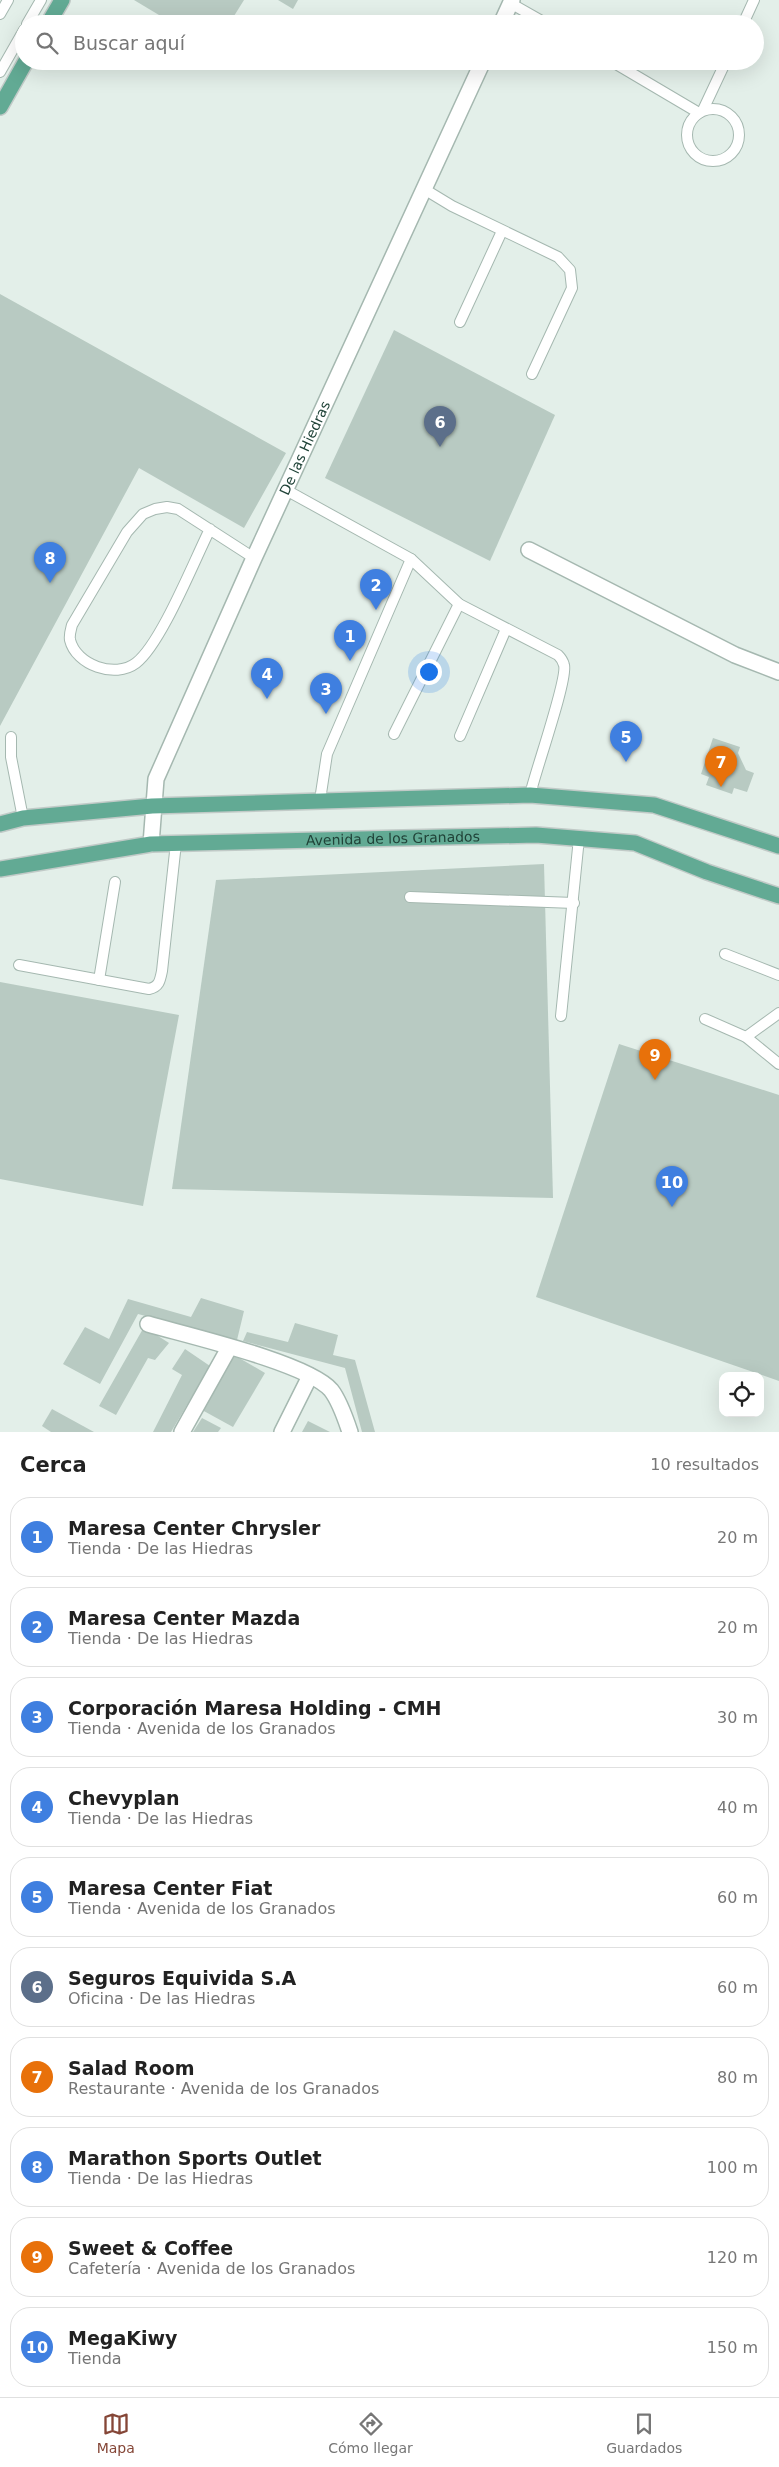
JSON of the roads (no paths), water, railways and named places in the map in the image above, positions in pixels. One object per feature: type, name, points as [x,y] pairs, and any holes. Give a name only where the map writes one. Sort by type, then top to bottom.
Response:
[{"type":"main road","points":[[53,15],[62,0]]},
{"type":"main road","points":[[0,107],[21,70]]},
{"type":"main road","points":[[0,824],[23,818],[152,806],[530,795],[654,805],[779,846]]},
{"type":"main road","name":"Avenida de los Granados","points":[[0,870],[151,844],[536,835],[635,843],[707,872],[779,896]]},
{"type":"street","points":[[505,15],[511,2]]},
{"type":"street","name":"De las Hiedras","points":[[151,844],[152,806],[156,779],[254,558],[479,70]]},
{"type":"street","points":[[529,550],[736,655],[779,672]]},
{"type":"street","points":[[148,1324],[273,1360],[310,1376],[331,1390],[350,1432]]},
{"type":"street","points":[[182,1432],[229,1348]]},
{"type":"street","points":[[282,1432],[310,1376]]},
{"type":"lane","points":[[0,14],[8,0]]},
{"type":"lane","points":[[32,15],[41,0]]},
{"type":"lane","points":[[747,15],[754,0]]},
{"type":"lane","points":[[511,2],[532,15]]},
{"type":"lane","points":[[0,72],[15,46]]},
{"type":"lane","points":[[627,70],[701,111],[720,109],[734,119],[740,134],[735,150],[722,161],[705,161],[691,152],[685,136],[690,120],[701,111],[722,70]]},
{"type":"lane","points":[[424,189],[452,206],[558,257],[570,270],[572,288],[532,374]]},
{"type":"lane","points":[[460,322],[502,231]]},
{"type":"lane","points":[[286,490],[411,558],[459,604],[558,655],[564,665],[564,680],[530,795]]},
{"type":"lane","points":[[210,529],[169,614],[144,656],[134,665],[105,670],[90,664],[75,652],[70,638],[72,625],[127,532],[143,514],[166,507],[178,509],[210,529],[254,558]]},
{"type":"lane","points":[[320,800],[327,754],[411,558]]},
{"type":"lane","points":[[394,734],[459,604]]},
{"type":"lane","points":[[460,736],[506,629]]},
{"type":"lane","points":[[11,737],[11,757],[23,818]]},
{"type":"lane","points":[[562,1016],[579,838]]},
{"type":"lane","points":[[20,965],[149,989],[159,984],[176,843]]},
{"type":"lane","points":[[99,980],[115,882]]},
{"type":"lane","points":[[410,897],[574,903]]},
{"type":"lane","points":[[725,954],[779,975]]},
{"type":"lane","points":[[746,1036],[779,1013]]},
{"type":"lane","points":[[705,1019],[746,1036],[779,1064]]},
{"type":"place","name":"Seguros Equivida S.A","points":[[440,447]]},
{"type":"place","name":"Marathon Sports Outlet","points":[[50,583]]},
{"type":"place","name":"Maresa Center Mazda","points":[[376,610]]},
{"type":"place","name":"Maresa Center Chrysler","points":[[350,661]]},
{"type":"place","name":"Chevyplan","points":[[267,699]]},
{"type":"place","name":"Corporación Maresa Holding - CMH","points":[[326,714]]},
{"type":"place","name":"Maresa Center Fiat","points":[[626,762]]},
{"type":"place","name":"Salad Room","points":[[721,787]]},
{"type":"place","name":"Sweet & Coffee","points":[[655,1080]]},
{"type":"place","name":"MegaKiwy","points":[[672,1207]]}]
